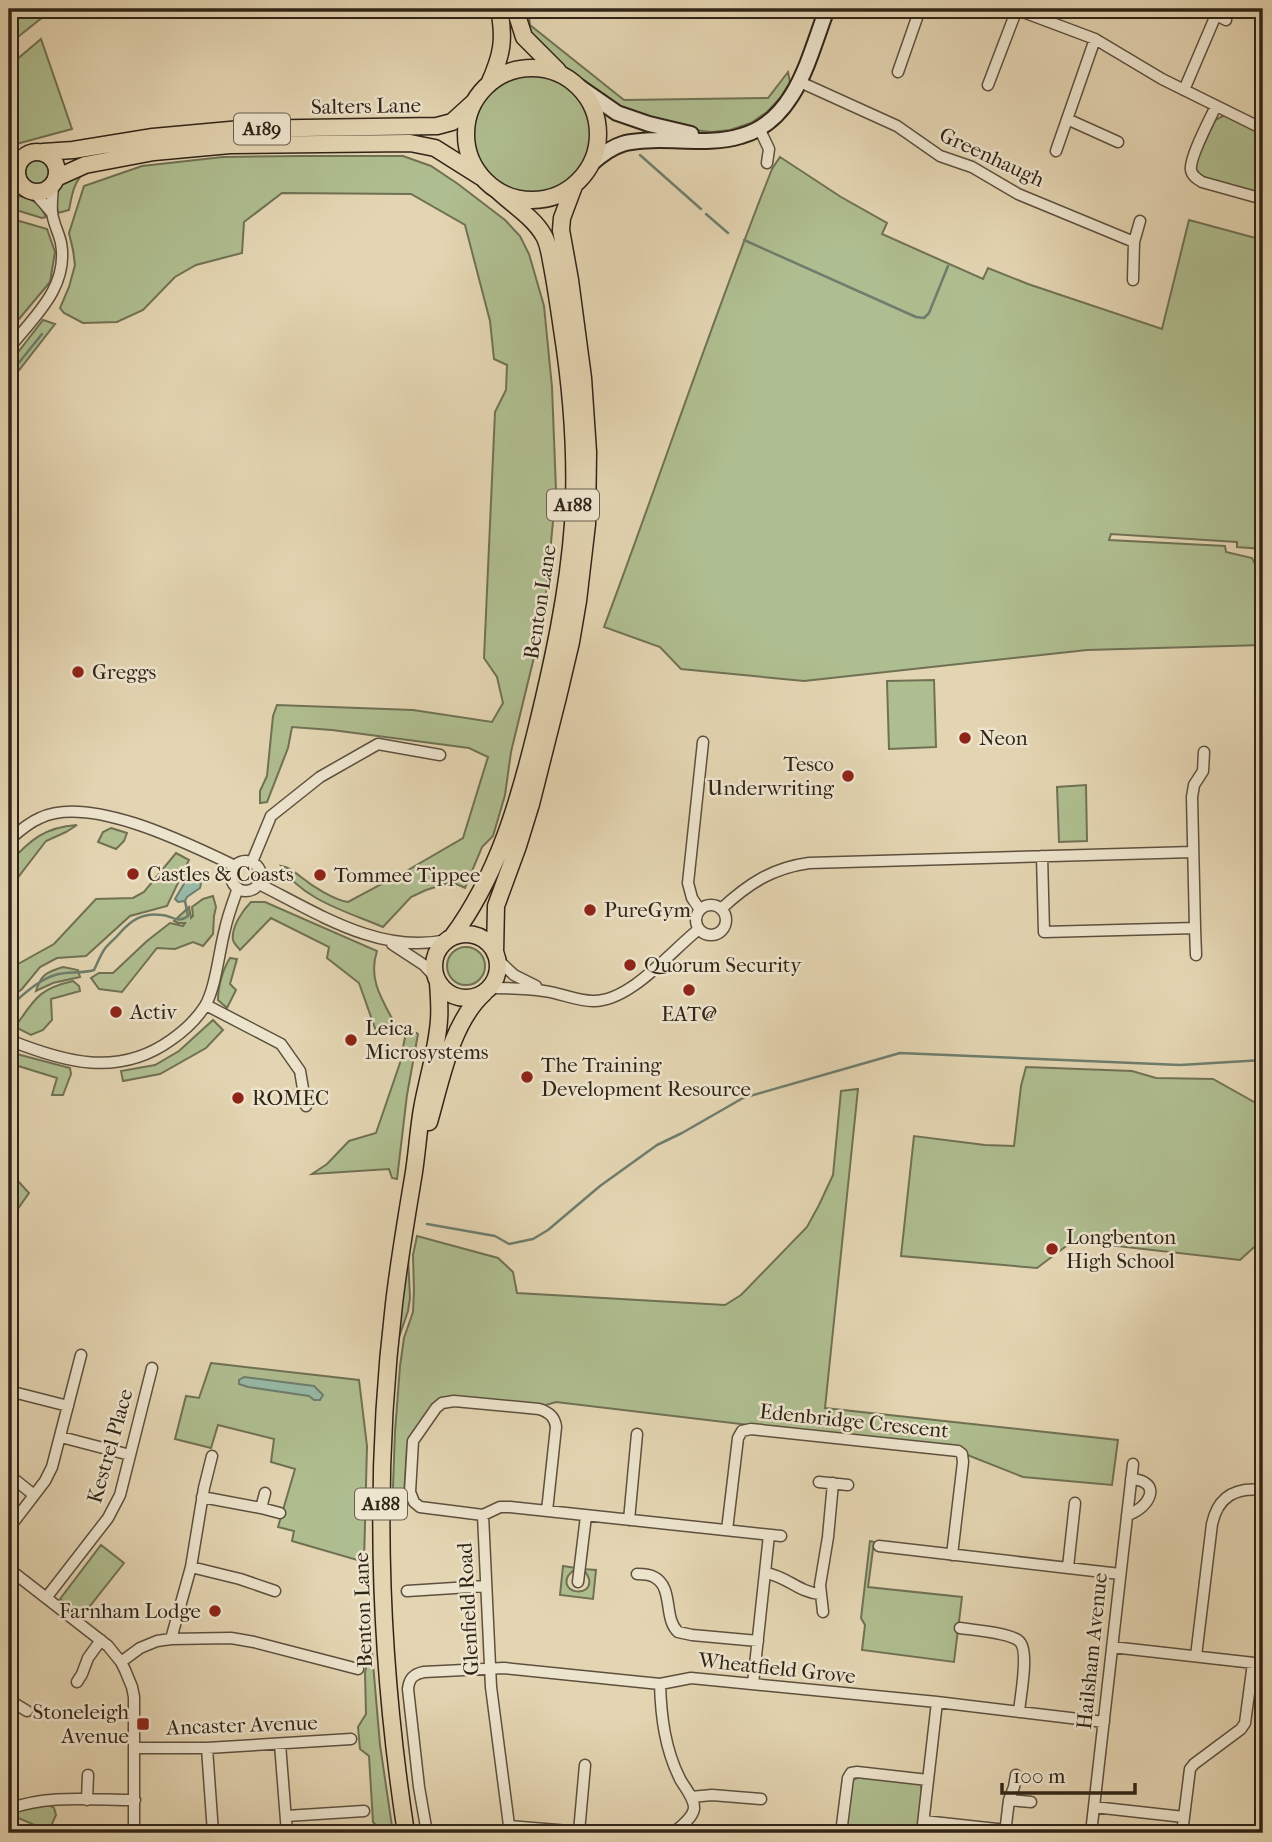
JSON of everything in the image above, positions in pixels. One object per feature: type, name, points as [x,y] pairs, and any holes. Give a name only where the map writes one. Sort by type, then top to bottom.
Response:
[{"type":"main road","name":"A189","points":[[499,9],[503,41],[498,63],[489,84],[474,102],[466,124],[467,146],[481,177],[498,191],[517,199],[537,200],[556,196],[581,179],[592,163],[598,143],[597,122],[590,102],[578,86],[524,37],[515,9]]},
{"type":"main road","points":[[592,163],[606,151],[625,142],[719,140],[741,136],[759,128],[783,107],[800,82],[827,9]]},
{"type":"main road","name":"A189","points":[[489,84],[509,72],[531,68],[553,71],[564,76]]},
{"type":"main road","points":[[578,86],[628,117],[719,140]]},
{"type":"main road","name":"Salters Lane","points":[[43,152],[153,137],[241,129],[437,126],[452,122],[474,102]]},
{"type":"main road","name":"Salters Lane","points":[[55,181],[85,165],[154,152],[230,145],[410,143],[435,148],[481,177]]},
{"type":"main road","name":"A189","points":[[30,190],[20,182],[18,164],[15,163],[26,155],[43,152]]},
{"type":"main road","points":[[43,152],[54,161],[57,169],[55,181]]},
{"type":"main road","name":"A189","points":[[9,192],[45,190],[55,181]]},
{"type":"main road","name":"Benton Lane","points":[[496,956],[496,905],[531,804],[558,697],[578,601],[587,524],[588,452],[583,378],[561,226],[574,186]]},
{"type":"main road","name":"Benton Lane","points":[[450,939],[467,917],[508,832],[534,740],[556,640],[573,524],[574,451],[571,402],[558,296],[547,244],[538,228],[498,191]]},
{"type":"main road","points":[[450,939],[464,934],[476,936],[489,945],[496,956]]},
{"type":"main road","name":"A188","points":[[437,981],[434,966],[436,955],[440,947],[450,939]]},
{"type":"main road","name":"A188","points":[[487,991],[498,972],[496,956]]},
{"type":"main road","points":[[437,981],[447,993],[456,997],[469,998],[487,991]]},
{"type":"main road","name":"Benton Lane","points":[[406,1833],[394,1751],[383,1630],[381,1476],[393,1306],[422,1108],[438,1029],[437,981]]},
{"type":"main road","name":"Benton Lane","points":[[414,1175],[457,1032],[469,1009],[487,991]]},
{"type":"street","points":[[898,72],[920,9]]},
{"type":"street","points":[[988,85],[1016,9],[1095,39],[1161,79],[1263,129]]},
{"type":"street","points":[[1184,90],[1221,17],[1204,9]]},
{"type":"street","points":[[1056,151],[1095,39]]},
{"type":"street","name":"Greenhaugh","points":[[800,82],[897,126],[940,156],[972,167],[1018,194],[1134,242]]},
{"type":"street","points":[[1216,106],[1192,161],[1192,173],[1202,182],[1263,199]]},
{"type":"street","points":[[1067,119],[1118,143]]},
{"type":"street","points":[[759,128],[769,149],[767,163]]},
{"type":"street","points":[[9,348],[42,308],[56,287],[62,269],[61,244],[52,213],[55,181]]},
{"type":"street","points":[[30,190],[52,213]]},
{"type":"street","points":[[1133,280],[1134,242],[1140,221]]},
{"type":"street","points":[[700,910],[692,898],[688,883],[703,742]]},
{"type":"street","points":[[252,862],[271,816],[330,771],[378,744],[440,755]]},
{"type":"street","points":[[1196,955],[1193,790],[1203,771],[1204,752]]},
{"type":"street","points":[[9,840],[40,817],[59,812],[80,811],[170,836],[235,866]]},
{"type":"street","points":[[721,909],[759,879],[798,864],[1193,852]]},
{"type":"street","points":[[1042,856],[1044,932],[1195,928]]},
{"type":"street","points":[[246,860],[252,862],[260,870],[259,884],[251,890],[238,888],[231,878],[235,866],[246,860]]},
{"type":"street","points":[[259,884],[344,926],[385,940],[415,958],[437,981]]},
{"type":"street","points":[[9,1040],[59,1058],[103,1063],[142,1058],[164,1045],[184,1031],[206,1005],[238,888]]},
{"type":"street","points":[[711,905],[721,909],[726,921],[720,932],[709,934],[699,929],[696,918],[700,910],[711,905]]},
{"type":"street","points":[[487,991],[515,988],[546,991],[584,1001],[612,999],[642,979],[699,929]]},
{"type":"street","points":[[385,940],[426,944],[450,939]]},
{"type":"street","points":[[496,956],[514,975],[546,991]]},
{"type":"street","points":[[206,1005],[281,1044],[300,1071],[306,1106]]},
{"type":"street","points":[[9,1528],[45,1481],[52,1467],[81,1355]]},
{"type":"street","name":"Kestrel Place","points":[[46,1598],[111,1513],[120,1495],[152,1368]]},
{"type":"street","points":[[9,1391],[68,1406]]},
{"type":"street","points":[[483,1515],[421,1507],[411,1497],[413,1441],[433,1412],[445,1402],[539,1409],[550,1414],[556,1427],[547,1511]]},
{"type":"street","name":"Edenbridge Crescent","points":[[727,1530],[738,1438],[742,1431],[751,1429],[958,1451],[962,1454],[963,1462],[952,1555]]},
{"type":"street","points":[[629,1520],[637,1434]]},
{"type":"street","points":[[61,1437],[130,1455]]},
{"type":"street","points":[[171,1639],[191,1567],[202,1497],[212,1456]]},
{"type":"street","name":"Hailsham Avenue","points":[[1091,1833],[1133,1464]]},
{"type":"street","points":[[9,1475],[34,1495]]},
{"type":"street","points":[[1127,1515],[1142,1508],[1150,1493],[1145,1481],[1131,1479]]},
{"type":"street","points":[[819,1482],[848,1485]]},
{"type":"street","points":[[823,1612],[820,1594],[833,1483]]},
{"type":"street","points":[[1196,1656],[1216,1509],[1223,1500],[1237,1491],[1263,1490]]},
{"type":"street","points":[[261,1508],[265,1493]]},
{"type":"street","points":[[202,1497],[280,1513]]},
{"type":"street","points":[[1068,1567],[1075,1503]]},
{"type":"street","name":"Glenfield Road","points":[[510,1830],[490,1668],[483,1515],[503,1507],[781,1536]]},
{"type":"street","points":[[578,1582],[586,1516]]},
{"type":"street","points":[[753,1684],[769,1535]]},
{"type":"street","points":[[879,1546],[1120,1574]]},
{"type":"street","points":[[191,1567],[275,1591]]},
{"type":"street","points":[[9,1569],[101,1640],[121,1662],[130,1679],[134,1697],[134,1833]]},
{"type":"street","points":[[637,1573],[652,1576],[660,1582],[668,1602],[672,1624],[678,1632],[758,1641]]},
{"type":"street","points":[[765,1573],[781,1577],[807,1592],[820,1594]]},
{"type":"street","points":[[407,1591],[486,1586]]},
{"type":"street","points":[[960,1628],[1010,1637],[1022,1645],[1024,1656],[1019,1712]]},
{"type":"street","points":[[121,1662],[148,1643],[171,1639],[239,1639],[358,1669]]},
{"type":"street","points":[[78,1682],[88,1658],[101,1640]]},
{"type":"street","points":[[1112,1647],[1260,1664]]},
{"type":"street","points":[[1182,1833],[1189,1772],[1192,1766],[1241,1729],[1245,1723],[1263,1656]]},
{"type":"street","name":"Wheatfield Grove","points":[[427,1833],[408,1689],[412,1676],[419,1672],[504,1668],[660,1684],[691,1678],[937,1702],[1104,1722]]},
{"type":"street","points":[[660,1684],[666,1742],[677,1773],[694,1807],[692,1814],[673,1833]]},
{"type":"street","points":[[922,1833],[937,1702]]},
{"type":"street","points":[[10,1704],[27,1711]]},
{"type":"street","name":"Ancaster Avenue","points":[[135,1748],[207,1748],[351,1739]]},
{"type":"street","points":[[280,1744],[287,1833]]},
{"type":"street","points":[[207,1748],[213,1833]]},
{"type":"street","points":[[579,1832],[585,1765]]},
{"type":"street","points":[[841,1833],[848,1778],[851,1773],[928,1780]]},
{"type":"street","points":[[87,1800],[88,1775]]},
{"type":"street","points":[[924,1821],[1006,1832],[1009,1800],[1016,1775]]},
{"type":"street","points":[[691,1797],[712,1795],[761,1799]]},
{"type":"street","points":[[9,1809],[40,1801],[135,1800]]},
{"type":"street","points":[[1009,1800],[1031,1802]]},
{"type":"street","points":[[1094,1807],[1184,1818]]},
{"type":"street","points":[[286,1816],[364,1811]]},
{"type":"street","points":[[1262,1833],[1263,1823]]},
{"type":"street","points":[[510,1830],[593,1833]]},
{"type":"shaded area","points":[[9,9],[53,9],[9,44]]},
{"type":"shaded area","points":[[520,9],[528,9],[530,25],[624,100],[768,98],[788,72],[790,82],[767,112],[751,123],[730,130],[694,130],[621,110],[607,101],[529,38]]},
{"type":"shaded area","points":[[41,39],[72,129],[9,146],[9,66]]},
{"type":"shaded area","points":[[532,74],[555,78],[575,91],[588,111],[592,134],[588,157],[575,177],[555,190],[532,194],[509,190],[489,177],[476,157],[472,134],[476,111],[489,91],[509,78]]},
{"type":"shaded area","points":[[1225,115],[1262,133],[1263,194],[1202,177],[1196,170],[1195,163],[1215,120]]},
{"type":"shaded area","points":[[403,156],[431,166],[505,220],[520,236],[529,254],[544,306],[552,387],[556,490],[544,616],[511,752],[505,795],[493,836],[482,847],[465,888],[452,882],[411,897],[383,927],[313,896],[290,878],[281,866],[292,870],[336,899],[348,902],[463,838],[488,757],[469,748],[292,727],[288,748],[267,802],[260,803],[260,791],[267,776],[273,716],[277,705],[413,710],[492,722],[503,703],[497,677],[484,658],[495,412],[506,390],[507,365],[494,359],[490,321],[465,225],[411,194],[282,193],[244,222],[242,253],[196,265],[175,277],[143,310],[117,322],[83,323],[60,308],[75,265],[69,233],[84,186],[142,166],[223,157]]},
{"type":"shaded area","points":[[780,157],[887,223],[882,234],[983,279],[988,268],[1162,329],[1189,220],[1263,240],[1263,549],[1237,547],[1237,542],[1111,534],[1109,540],[1225,546],[1226,552],[1252,558],[1257,568],[1261,568],[1263,561],[1263,645],[1087,650],[804,681],[681,669],[660,647],[604,627],[728,283],[772,169]]},
{"type":"shaded area","points":[[37,158],[47,162],[51,172],[47,182],[37,186],[27,182],[23,172],[27,162]]},
{"type":"shaded area","points":[[86,171],[76,184],[69,210],[58,213],[56,196],[61,185]]},
{"type":"shaded area","points":[[22,196],[37,204],[46,217],[9,208],[9,198]]},
{"type":"shaded area","points":[[9,218],[47,229],[55,252],[50,282],[9,331]]},
{"type":"shaded area","points":[[43,320],[55,324],[9,383],[9,364]]},
{"type":"shaded area","points":[[934,680],[936,747],[889,749],[887,681]]},
{"type":"shaded area","points":[[1086,785],[1087,841],[1059,842],[1057,787]]},
{"type":"shaded area","points":[[77,825],[46,841],[9,889],[9,863],[24,848],[47,832]]},
{"type":"shaded area","points":[[111,828],[127,833],[116,849],[98,842],[103,832]]},
{"type":"shaded area","points":[[176,853],[189,860],[167,906],[130,916],[86,956],[57,958],[40,967],[22,989],[9,999],[9,969],[54,944],[96,899],[133,898],[144,892]]},
{"type":"shaded area","points":[[191,870],[201,884],[200,888],[185,901],[178,902],[175,899],[185,882],[186,871]]},
{"type":"shaded area","points":[[213,896],[216,907],[213,934],[203,946],[193,942],[175,949],[157,948],[122,992],[99,989],[91,978],[99,973],[113,973],[170,923],[183,926],[185,923],[174,921],[189,907],[191,918],[192,907]]},
{"type":"shaded area","points":[[251,902],[265,902],[377,951],[375,979],[394,1022],[376,1031],[359,983],[327,958],[329,947],[271,918],[240,950],[233,940],[234,930],[241,914]]},
{"type":"shaded area","points":[[466,947],[479,953],[485,966],[479,979],[466,985],[453,979],[447,966],[453,953]]},
{"type":"shaded area","points":[[230,958],[237,959],[230,984],[236,990],[227,1008],[218,1000],[218,995],[221,978]]},
{"type":"shaded area","points":[[63,967],[78,970],[80,977],[53,983],[36,991],[45,974]]},
{"type":"shaded area","points":[[73,981],[80,991],[51,999],[52,1020],[43,1030],[31,1035],[15,1027],[38,996]]},
{"type":"shaded area","points":[[213,1020],[223,1030],[206,1048],[160,1074],[123,1081],[121,1071],[155,1065],[179,1051]]},
{"type":"shaded area","points":[[407,1027],[418,1034],[407,1095],[397,1179],[392,1178],[389,1169],[312,1174],[327,1164],[349,1141],[376,1133],[400,1063]]},
{"type":"shaded area","points":[[13,1053],[70,1068],[71,1074],[63,1095],[52,1095],[57,1078],[15,1065],[9,1075],[9,1057]]},
{"type":"shaded area","points":[[1026,1067],[1132,1071],[1156,1078],[1213,1079],[1263,1107],[1263,1239],[1240,1260],[1073,1241],[1037,1268],[901,1256],[914,1136],[1014,1146]]},
{"type":"shaded area","points":[[858,1089],[825,1408],[1118,1440],[1112,1485],[1023,1477],[965,1454],[825,1434],[556,1402],[546,1405],[452,1396],[440,1399],[410,1438],[407,1446],[403,1515],[392,1514],[400,1366],[404,1338],[413,1312],[413,1255],[417,1236],[498,1258],[513,1272],[517,1293],[725,1305],[741,1295],[807,1227],[833,1175],[841,1091]]},
{"type":"shaded area","points":[[9,1180],[18,1181],[29,1193],[17,1210],[9,1210]]},
{"type":"shaded area","points":[[408,1255],[410,1298],[397,1343]]},
{"type":"shaded area","points":[[211,1363],[359,1380],[367,1446],[364,1562],[292,1541],[294,1531],[278,1527],[295,1469],[271,1462],[274,1439],[218,1425],[211,1448],[175,1439],[186,1396],[199,1398]]},
{"type":"shaded area","points":[[244,1377],[314,1386],[323,1395],[320,1400],[314,1400],[309,1396],[248,1387],[239,1384],[239,1380]]},
{"type":"shaded area","points":[[870,1541],[874,1542],[868,1587],[962,1597],[954,1662],[862,1650],[865,1625],[861,1618]]},
{"type":"shaded area","points":[[101,1545],[124,1563],[82,1616],[60,1599]]},
{"type":"shaded area","points":[[563,1566],[576,1568],[566,1582],[568,1587],[577,1591],[586,1589],[589,1585],[584,1569],[596,1570],[593,1599],[560,1595]]},
{"type":"shaded area","points":[[371,1640],[380,1745],[393,1833],[381,1833],[373,1822],[369,1756],[360,1749],[358,1727],[366,1714],[365,1673]]},
{"type":"shaded area","points":[[859,1777],[921,1785],[918,1833],[847,1833],[850,1787],[853,1780]]},
{"type":"shaded area","points":[[49,1805],[54,1808],[56,1815],[48,1833],[41,1833],[42,1828],[16,1817],[13,1822],[9,1820],[11,1812]]},
{"type":"waterway","points":[[640,155],[701,209]]},
{"type":"waterway","points":[[706,214],[728,233]]},
{"type":"waterway","points":[[744,240],[916,317],[924,318],[929,313],[948,266]]},
{"type":"waterway","points":[[9,375],[42,334]]},
{"type":"waterway","points":[[9,1007],[49,977],[94,970],[106,948],[138,918],[155,914],[178,919],[188,916],[185,901]]},
{"type":"waterway","points":[[427,1224],[495,1236],[509,1244],[533,1239],[657,1145],[743,1098],[900,1053],[1180,1065],[1263,1060]]},
{"type":"place","name":"Greggs","points":[[78,672]]},
{"type":"place","name":"Neon","points":[[965,738]]},
{"type":"place","name":"Tesco Underwriting","points":[[848,776]]},
{"type":"place","name":"Castles & Coasts","points":[[133,874]]},
{"type":"place","name":"Tommee Tippee","points":[[320,875]]},
{"type":"place","name":"PureGym","points":[[590,910]]},
{"type":"place","name":"Quorum Security","points":[[630,965]]},
{"type":"place","name":"EAT@","points":[[689,990]]},
{"type":"place","name":"Activ","points":[[116,1012]]},
{"type":"place","name":"Leica Microsystems","points":[[351,1040]]},
{"type":"place","name":"The Training Development Resource","points":[[527,1077]]},
{"type":"place","name":"ROMEC","points":[[238,1098]]},
{"type":"place","name":"Longbenton High School","points":[[1052,1249]]},
{"type":"place","name":"Farnham Lodge","points":[[215,1611]]},
{"type":"place","name":"Stoneleigh Avenue","points":[[143,1724]]}]
